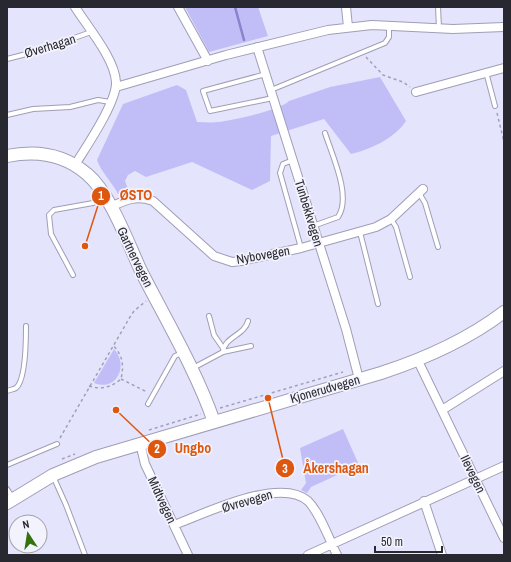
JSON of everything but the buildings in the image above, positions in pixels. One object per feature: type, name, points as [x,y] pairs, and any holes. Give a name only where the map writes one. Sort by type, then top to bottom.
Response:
[{"type":"main road","name":"Gartnervegen","points":[[7,156],[28,153],[45,154],[63,159],[75,165],[92,179],[107,202],[183,352],[214,422]]},
{"type":"main road","name":"Kjonerudvegen","points":[[9,497],[53,475],[96,457],[418,361],[460,340],[504,312]]},
{"type":"street","points":[[75,7],[92,32],[110,64],[116,79],[116,87],[110,102],[75,165]]},
{"type":"street","points":[[178,7],[208,61]]},
{"type":"street","points":[[346,7],[348,28]]},
{"type":"street","points":[[116,87],[257,47],[328,30],[389,25],[439,28],[504,27]]},
{"type":"street","name":"Tunbekkvegen","points":[[257,47],[346,329],[359,379]]},
{"type":"street","points":[[416,92],[504,68]]},
{"type":"street","name":"Nybovegen","points":[[107,202],[142,197],[153,201],[204,249],[214,256],[223,260],[241,261],[318,244],[376,227],[391,219],[421,191]]},
{"type":"street","name":"Ilevegen","points":[[418,361],[504,538]]},
{"type":"street","points":[[442,410],[504,372]]},
{"type":"street","name":"Midtvegen","points":[[140,444],[145,464],[188,555]]},
{"type":"street","points":[[308,555],[424,501],[504,466]]},
{"type":"street","name":"Øvrevegen","points":[[174,525],[251,497],[273,492],[288,492],[301,496],[311,505],[337,555]]},
{"type":"street","points":[[424,501],[442,555]]},
{"type":"lane","points":[[438,7],[439,28]]},
{"type":"lane","points":[[271,90],[385,43],[389,37],[389,25]]},
{"type":"lane","name":"Øverhagan","points":[[7,59],[38,51],[92,32]]},
{"type":"lane","points":[[486,72],[495,106]]},
{"type":"lane","points":[[266,74],[203,90],[210,111],[273,98]]},
{"type":"lane","points":[[7,115],[33,109],[70,107],[98,100],[110,102]]},
{"type":"lane","points":[[313,226],[338,218],[343,200],[338,172],[325,133]]},
{"type":"lane","points":[[293,160],[283,164],[280,173],[302,248]]},
{"type":"lane","points":[[421,191],[438,248]]},
{"type":"lane","points":[[73,275],[52,234],[49,216],[54,210],[107,202]]},
{"type":"lane","points":[[391,219],[396,227],[410,277]]},
{"type":"lane","points":[[360,232],[378,304]]},
{"type":"lane","points":[[209,316],[214,335],[223,350]]},
{"type":"lane","points":[[223,350],[226,343],[244,329],[248,321]]},
{"type":"lane","points":[[7,391],[16,387],[22,378],[26,326]]},
{"type":"lane","points":[[190,369],[223,350],[251,346]]},
{"type":"lane","points":[[148,404],[175,356],[183,352]]},
{"type":"lane","points":[[7,465],[56,444]]},
{"type":"lane","points":[[53,475],[85,555]]},
{"type":"path","points":[[361,52],[383,75],[403,82],[416,92]]},
{"type":"path","points":[[495,106],[504,142]]},
{"type":"path","points":[[56,444],[134,311],[154,297]]},
{"type":"path","points":[[113,345],[119,352],[123,361],[121,379]]},
{"type":"path","points":[[89,386],[98,388],[108,387],[121,379]]},
{"type":"path","points":[[121,379],[152,395]]},
{"type":"path","points":[[199,409],[201,414]]},
{"type":"shaded area","points":[[185,7],[258,7],[268,36],[209,52]]},
{"type":"shaded area","points":[[380,77],[406,121],[395,133],[374,146],[351,154],[324,119],[271,136],[270,181],[252,190],[192,162],[146,177],[135,171],[128,175],[125,181],[128,189],[124,193],[118,194],[101,169],[97,160],[123,104],[177,85],[186,90],[197,122],[218,122],[277,108],[289,101],[330,87]]},
{"type":"shaded area","points":[[114,349],[120,362],[118,375],[109,384],[102,385],[94,383]]},
{"type":"shaded area","points":[[343,429],[359,465],[311,487],[307,493],[301,490],[306,483],[300,448]]},
{"type":"waterway","points":[[235,7],[244,40]]},
{"type":"place","name":"ØSTO","points":[[85,246]]},
{"type":"place","name":"Åkershagan","points":[[268,398]]},
{"type":"place","name":"Ungbo","points":[[116,410]]}]
